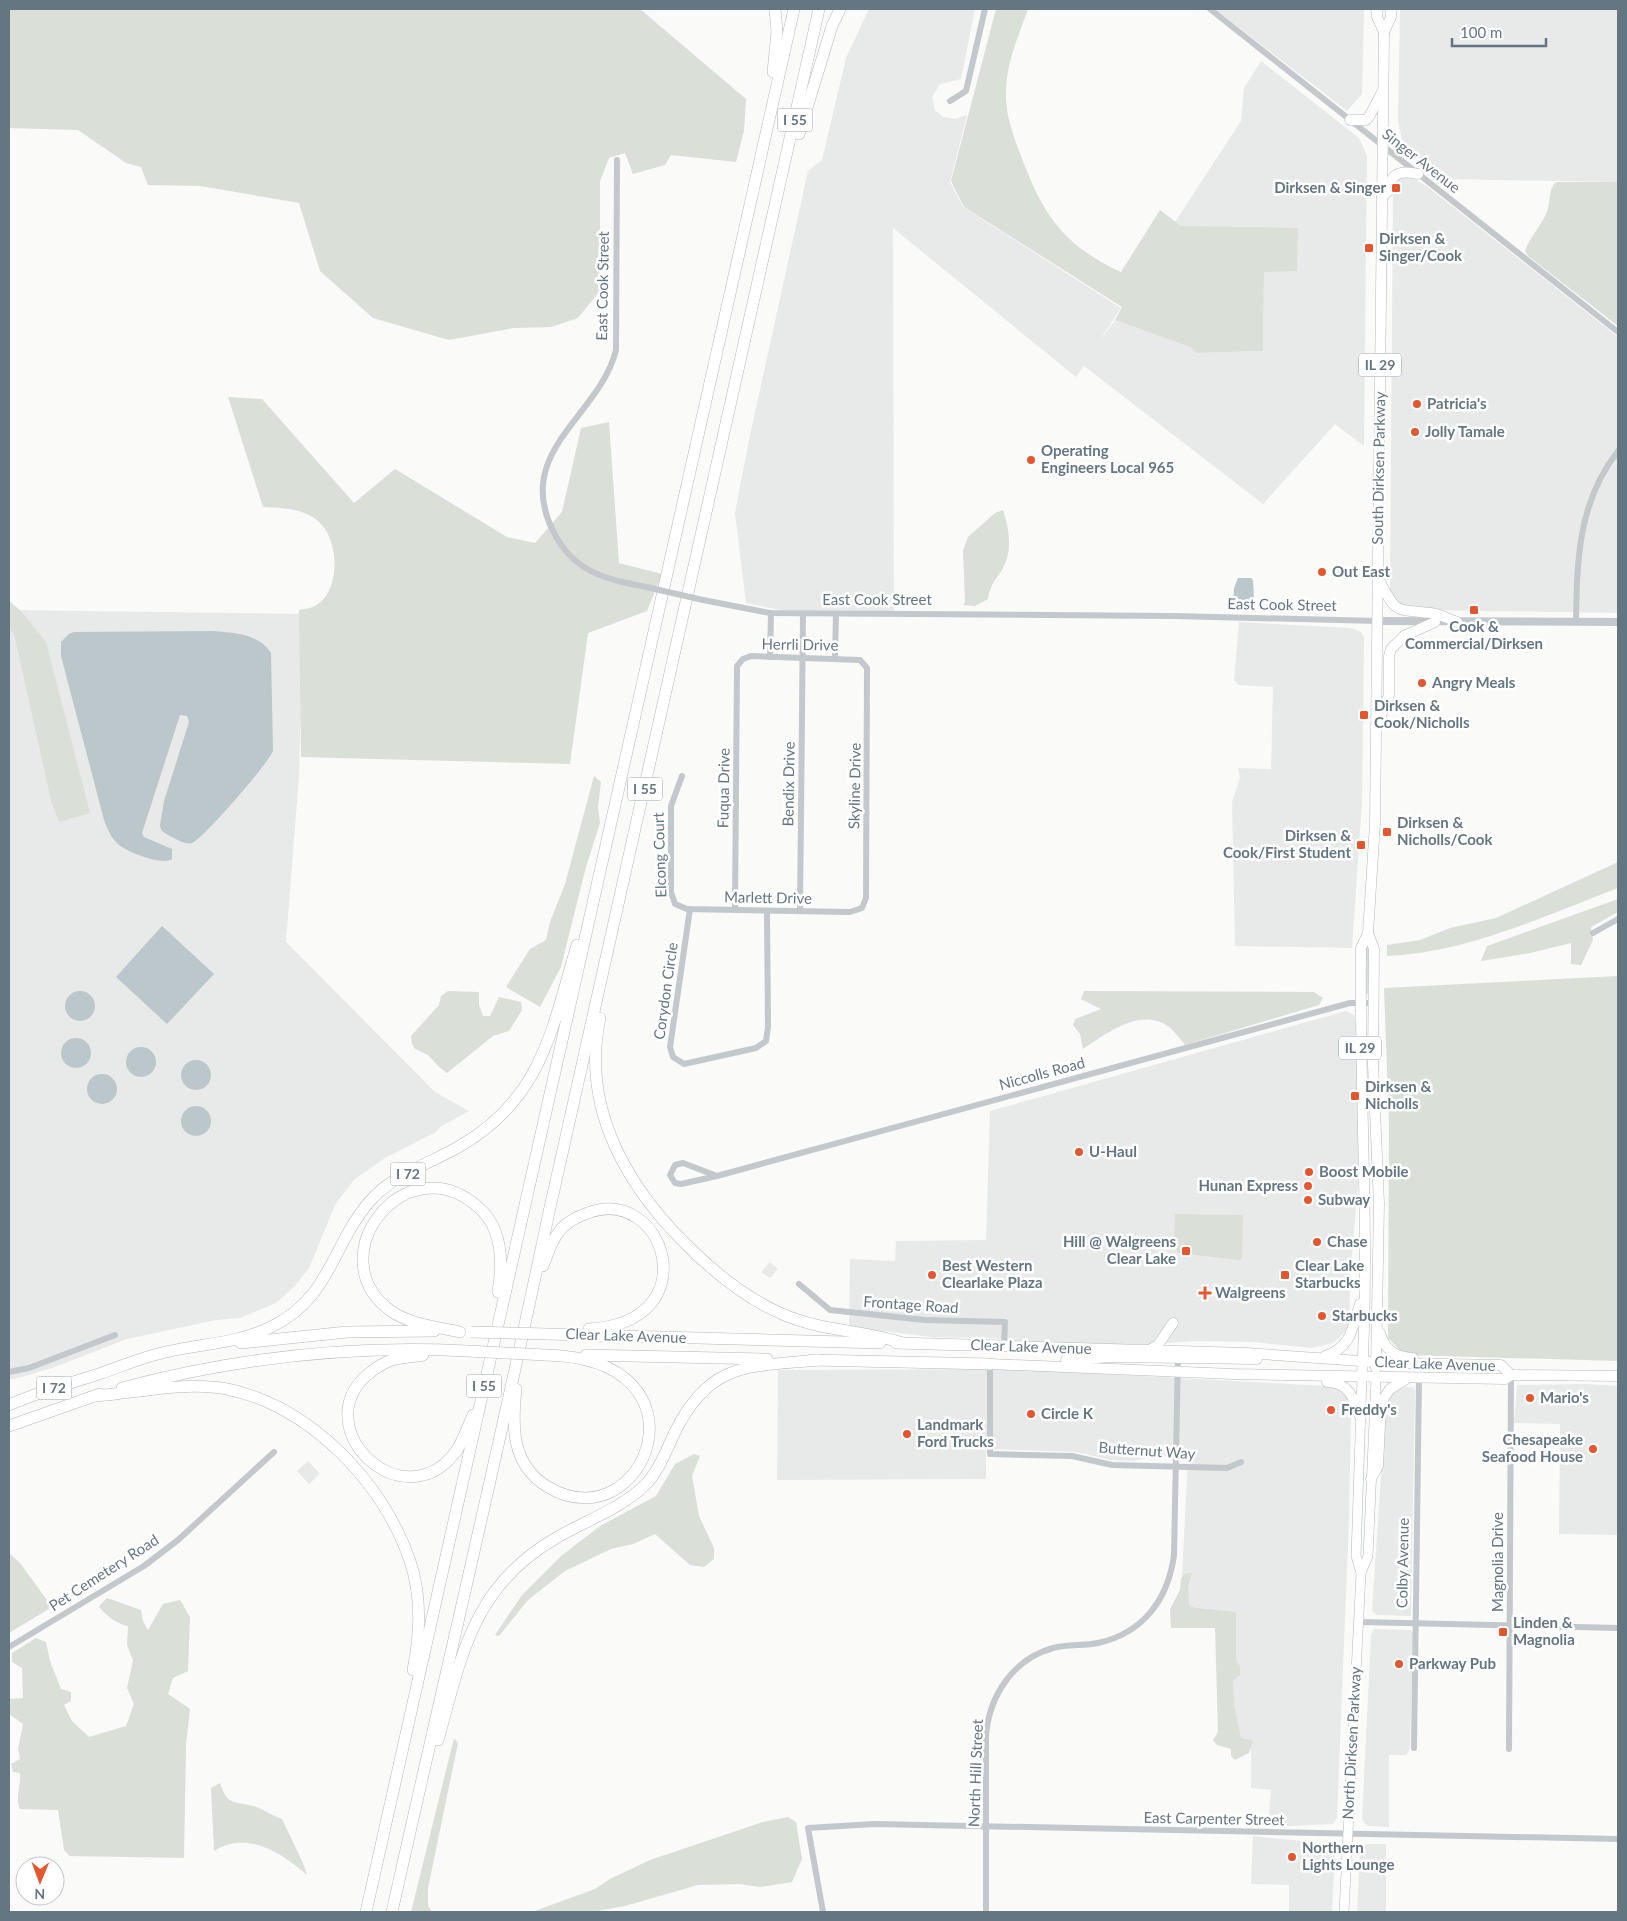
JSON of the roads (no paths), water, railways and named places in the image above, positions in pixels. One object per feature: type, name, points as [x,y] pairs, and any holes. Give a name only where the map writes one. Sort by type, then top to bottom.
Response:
[{"type":"highway","points":[[759,167],[776,49],[775,9]]},
{"type":"highway","name":"I 55","points":[[366,1912],[794,9]]},
{"type":"highway","name":"I 55","points":[[392,1912],[498,1437],[521,1348],[819,9]]},
{"type":"highway","points":[[770,231],[829,35],[840,9]]},
{"type":"highway","name":"I 72","points":[[9,1405],[154,1354],[249,1335],[282,1321],[302,1306],[315,1292],[360,1214],[371,1199],[395,1181],[479,1134],[511,1105],[535,1070],[548,1044],[603,860]]},
{"type":"highway","points":[[614,924],[608,980],[598,1026],[596,1081],[602,1114],[611,1142],[641,1193],[668,1227],[714,1271],[780,1314],[821,1328],[885,1337],[903,1343]]},
{"type":"highway","points":[[466,1332],[421,1324],[400,1316],[383,1304],[368,1279],[364,1254],[368,1233],[373,1222],[386,1206],[412,1191],[433,1188],[454,1192],[482,1210],[494,1228],[498,1237],[501,1270],[493,1320],[494,1343]]},
{"type":"highway","points":[[100,1373],[189,1353],[271,1339],[371,1331],[549,1334],[612,1327],[632,1320],[649,1307],[660,1290],[664,1259],[658,1241],[645,1224],[626,1213],[601,1209],[580,1216],[562,1228],[551,1245],[531,1298]]},
{"type":"highway","name":"Clear Lake Avenue","points":[[549,1334],[1004,1346]]},
{"type":"highway","name":"I 72","points":[[9,1426],[94,1396],[169,1376],[262,1359],[366,1350],[449,1350],[467,1351],[545,1354],[569,1355],[605,1365],[623,1375],[637,1389],[649,1414],[649,1442],[639,1467],[623,1484],[600,1494],[580,1497],[560,1493],[533,1476],[521,1459],[513,1428],[521,1348]]},
{"type":"highway","points":[[449,1350],[392,1360],[371,1371],[357,1385],[348,1413],[351,1434],[364,1456],[380,1469],[396,1475],[417,1476],[434,1471],[442,1466],[457,1450],[484,1388]]},
{"type":"highway","name":"Clear Lake Avenue","points":[[569,1355],[990,1364]]},
{"type":"highway","points":[[416,1806],[471,1629],[483,1607],[508,1575],[542,1547],[629,1498],[645,1485],[656,1469],[689,1406],[703,1388],[724,1374],[746,1368],[818,1360]]},
{"type":"highway","points":[[94,1396],[190,1386],[224,1389],[256,1397],[275,1404],[316,1430],[337,1448],[366,1484],[402,1540],[410,1562],[418,1601],[418,1643],[393,1794]]},
{"type":"main road","name":"South Dirksen Parkway","points":[[1362,1377],[1364,1183],[1360,1003],[1361,948],[1368,933],[1375,824],[1384,87],[1384,32],[1377,17],[1377,9]]},
{"type":"main road","name":"South Dirksen Parkway","points":[[1384,32],[1391,17],[1391,9]]},
{"type":"main road","points":[[1350,120],[1366,120],[1384,87]]},
{"type":"main road","points":[[1382,197],[1390,189],[1390,182],[1396,174],[1405,172],[1418,174]]},
{"type":"main road","points":[[1378,577],[1389,599],[1398,610],[1412,613],[1432,613],[1457,622]]},
{"type":"main road","points":[[1376,729],[1389,695],[1389,656],[1392,649],[1404,636],[1435,622]]},
{"type":"main road","name":"South Dirksen Parkway","points":[[1368,933],[1374,949],[1373,1065],[1378,1164],[1377,1351]]},
{"type":"main road","points":[[1320,1358],[1336,1352],[1347,1343],[1354,1330],[1363,1291]]},
{"type":"main road","points":[[1148,1350],[1158,1345],[1173,1323]]},
{"type":"main road","points":[[1378,1325],[1383,1342],[1390,1352],[1398,1356],[1465,1359],[1472,1364]]},
{"type":"main road","name":"Clear Lake Avenue","points":[[1004,1346],[1148,1350],[1242,1360],[1281,1355],[1377,1363],[1501,1365],[1511,1375]]},
{"type":"main road","name":"North Dirksen Parkway","points":[[1361,1573],[1368,1556],[1377,1351]]},
{"type":"main road","points":[[1046,1366],[1065,1360],[1178,1354]]},
{"type":"main road","name":"Clear Lake Avenue","points":[[990,1364],[1406,1379],[1505,1379],[1511,1375],[1618,1376]]},
{"type":"main road","points":[[1232,1374],[1243,1380],[1336,1382],[1352,1394],[1360,1416]]},
{"type":"main road","name":"North Dirksen Parkway","points":[[1344,1912],[1361,1573],[1356,1556],[1362,1377]]},
{"type":"main road","points":[[1371,1480],[1378,1466],[1381,1402],[1390,1389],[1406,1379]]},
{"type":"street","points":[[950,101],[966,91],[985,9]]},
{"type":"street","name":"Singer Avenue","points":[[1210,9],[1618,332]]},
{"type":"street","name":"East Cook Street","points":[[617,160],[616,350],[604,378],[554,449],[544,481],[544,505],[549,524],[563,549],[581,566],[593,574],[703,600],[771,613],[1040,615],[1435,622],[1618,622]]},
{"type":"street","points":[[1576,621],[1577,557],[1583,525],[1594,491],[1609,463],[1618,451]]},
{"type":"street","points":[[770,657],[771,613]]},
{"type":"street","name":"Bendix Drive","points":[[800,911],[803,614]]},
{"type":"street","points":[[835,657],[836,614]]},
{"type":"street","name":"Herrli Drive","points":[[737,666],[743,659],[751,656],[857,658],[865,664]]},
{"type":"street","name":"Skyline Drive","points":[[862,908],[866,898],[868,673],[865,664]]},
{"type":"street","name":"Fuqua Drive","points":[[735,910],[737,666]]},
{"type":"street","name":"Elcong Court","points":[[675,904],[671,892],[671,806],[682,776]]},
{"type":"street","name":"Marlett Drive","points":[[675,904],[690,909],[767,911],[850,912],[862,908]]},
{"type":"street","name":"Corydon Circle","points":[[690,909],[670,1047],[676,1060],[684,1064],[756,1048],[766,1040],[768,1027],[767,911]]},
{"type":"street","points":[[1593,933],[1618,919]]},
{"type":"street","name":"Niccolls Road","points":[[717,1176],[682,1162],[675,1165],[670,1175],[675,1183],[681,1184],[717,1176],[1350,1003],[1373,1003]]},
{"type":"street","name":"Frontage Road","points":[[800,1284],[819,1302],[837,1311],[932,1321],[1005,1322],[1004,1346]]},
{"type":"street","points":[[9,1372],[28,1368],[115,1335]]},
{"type":"street","name":"North Hill Street","points":[[986,1912],[986,1736],[988,1720],[996,1696],[1014,1671],[1034,1656],[1060,1646],[1096,1644],[1131,1630],[1153,1611],[1165,1593],[1172,1575],[1178,1354]]},
{"type":"street","name":"Butternut Way","points":[[990,1364],[990,1454],[1072,1456],[1112,1465],[1228,1468],[1236,1466],[1241,1462]]},
{"type":"street","name":"Magnolia Drive","points":[[1509,1749],[1511,1375]]},
{"type":"street","name":"Colby Avenue","points":[[1414,1748],[1418,1379]]},
{"type":"street","name":"Pet Cemetery Road","points":[[9,1647],[144,1566],[178,1540],[274,1452]]},
{"type":"street","points":[[1359,1622],[1618,1628]]},
{"type":"street","name":"East Carpenter Street","points":[[823,1912],[808,1828],[849,1824],[1618,1839]]},
{"type":"place","name":"Dirksen & Singer","points":[[1396,188]]},
{"type":"place","name":"Dirksen & Singer/Cook","points":[[1369,248]]},
{"type":"place","name":"Patricia's","points":[[1417,404]]},
{"type":"place","name":"Jolly Tamale","points":[[1415,432]]},
{"type":"place","name":"Operating Engineers Local 965","points":[[1031,460]]},
{"type":"place","name":"Out East","points":[[1322,572]]},
{"type":"place","name":"Cook & Commercial/Dirksen","points":[[1474,610]]},
{"type":"place","name":"Angry Meals","points":[[1422,683]]},
{"type":"place","name":"Dirksen & Cook/Nicholls","points":[[1364,715]]},
{"type":"place","name":"Dirksen & Nicholls/Cook","points":[[1387,832]]},
{"type":"place","name":"Dirksen & Cook/First Student","points":[[1361,845]]},
{"type":"place","name":"Dirksen & Nicholls","points":[[1355,1096]]},
{"type":"place","name":"U-Haul","points":[[1079,1152]]},
{"type":"place","name":"Boost Mobile","points":[[1309,1172]]},
{"type":"place","name":"Hunan Express","points":[[1308,1186]]},
{"type":"place","name":"Subway","points":[[1308,1200]]},
{"type":"place","name":"Chase","points":[[1317,1242]]},
{"type":"place","name":"Hill @ Walgreens Clear Lake","points":[[1186,1251]]},
{"type":"place","name":"Best Western Clearlake Plaza","points":[[932,1275]]},
{"type":"place","name":"Clear Lake Starbucks","points":[[1285,1275]]},
{"type":"place","name":"Walgreens","points":[[1205,1293]]},
{"type":"place","name":"Starbucks","points":[[1322,1316]]},
{"type":"place","name":"Mario's","points":[[1530,1398]]},
{"type":"place","name":"Freddy's","points":[[1331,1410]]},
{"type":"place","name":"Circle K","points":[[1031,1414]]},
{"type":"place","name":"Landmark Ford Trucks","points":[[907,1434]]},
{"type":"place","name":"Chesapeake Seafood House","points":[[1593,1449]]},
{"type":"place","name":"Linden & Magnolia","points":[[1503,1632]]},
{"type":"place","name":"Parkway Pub","points":[[1399,1664]]},
{"type":"place","name":"Northern Lights Lounge","points":[[1292,1857]]}]
